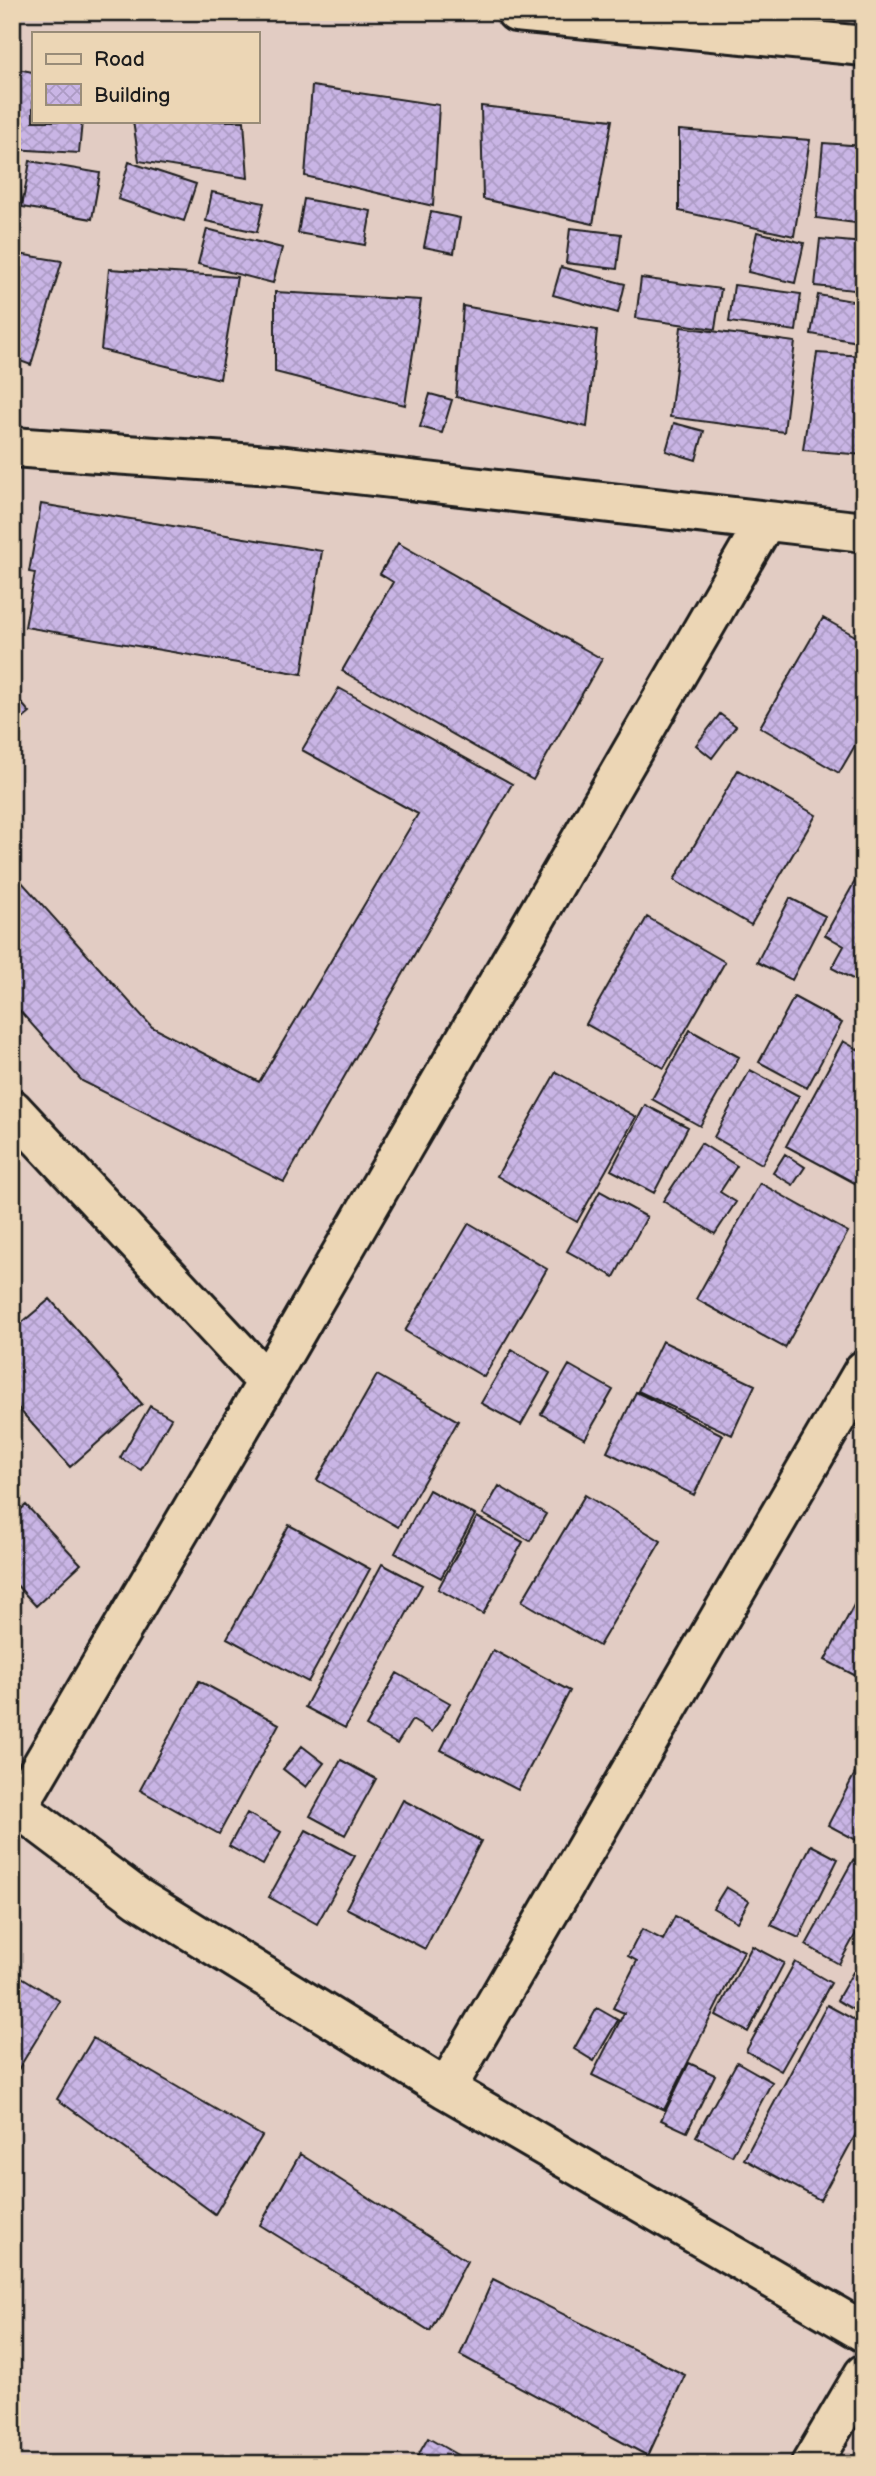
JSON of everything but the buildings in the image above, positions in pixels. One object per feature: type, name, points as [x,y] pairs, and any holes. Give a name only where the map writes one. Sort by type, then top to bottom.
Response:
[{"type":"street","points":[[516,12],[864,46]]},
{"type":"street","points":[[12,447],[286,466],[864,532]]},
{"type":"street","points":[[765,522],[267,1382],[15,1805],[138,1898],[446,2089],[864,2332]]},
{"type":"street","points":[[12,1109],[267,1382]]},
{"type":"street","points":[[446,2089],[864,1370]]},
{"type":"street","points":[[811,2464],[864,2374]]}]
